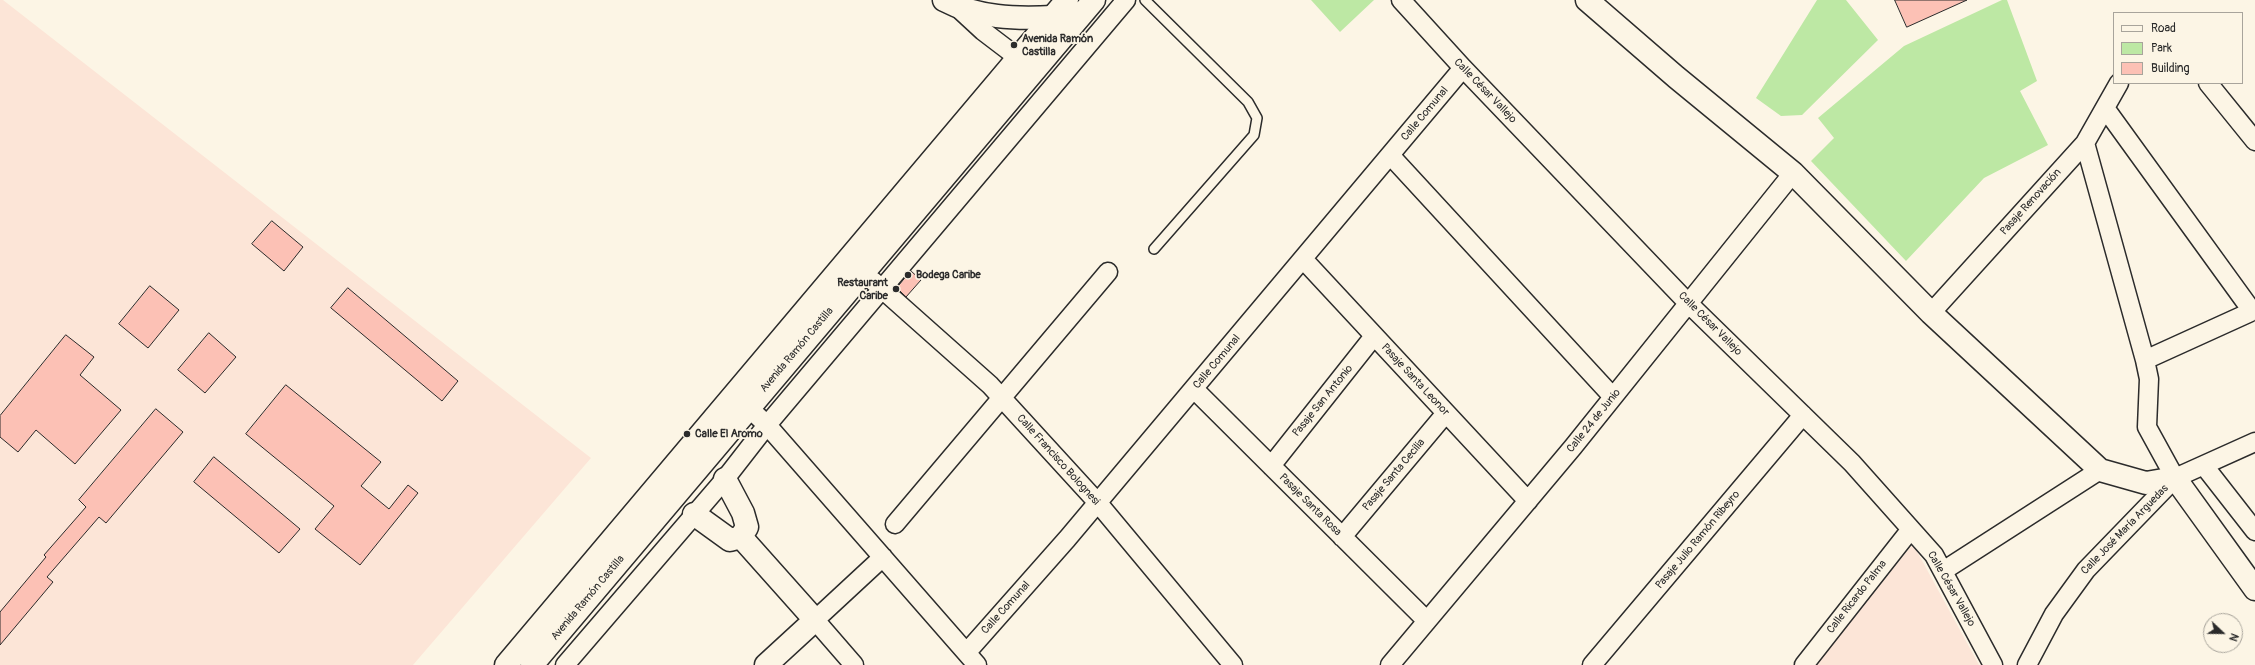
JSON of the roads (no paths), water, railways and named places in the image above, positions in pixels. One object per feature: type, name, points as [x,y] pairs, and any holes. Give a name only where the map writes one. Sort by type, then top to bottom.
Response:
[{"type":"main road","name":"Avenida Ramón Castilla","points":[[532,665],[978,137],[1026,64],[1052,18],[1067,0]]},
{"type":"main road","name":"Avenida Ramón Castilla","points":[[506,665],[1026,64],[1094,0]]},
{"type":"main road","points":[[1588,0],[1676,77],[1793,173],[1930,313],[2100,470],[2146,483],[2175,478],[2255,590]]},
{"type":"main road","points":[[951,3],[995,17],[1019,19],[1052,18]]},
{"type":"main road","points":[[694,514],[730,540],[741,537],[747,527],[743,513],[725,478]]},
{"type":"main road","points":[[741,537],[815,620],[766,665]]},
{"type":"street","points":[[565,665],[725,478],[767,425],[1126,0]]},
{"type":"street","name":"Calle César Vallejo","points":[[1402,0],[1463,68],[1688,303],[1852,463],[1911,529],[1934,555],[1993,665]]},
{"type":"street","points":[[951,3],[983,31],[1026,64]]},
{"type":"street","name":"Calle Comunal","points":[[972,659],[1098,503],[1463,68]]},
{"type":"street","name":"Pasaje Renovación","points":[[1930,313],[2085,143],[2118,84]]},
{"type":"street","points":[[2209,84],[2255,142]]},
{"type":"street","points":[[2105,108],[2253,310],[2145,360]]},
{"type":"street","points":[[978,137],[997,153]]},
{"type":"street","points":[[2085,143],[2145,360],[2149,379],[2147,427],[2175,478],[2205,466],[2255,442]]},
{"type":"street","points":[[1390,155],[1613,397]]},
{"type":"street","name":"Calle 24 de Junio","points":[[1390,665],[1528,501],[1793,173]]},
{"type":"street","name":"Pasaje Santa Leonor","points":[[1303,259],[1528,501]]},
{"type":"street","points":[[895,524],[1108,272]]},
{"type":"street","name":"Calle Francisco Bolognesi","points":[[863,273],[990,385],[1098,503],[1233,665]]},
{"type":"street","name":"Pasaje San Antonio","points":[[1271,466],[1374,336]]},
{"type":"street","name":"Pasaje Santa Rosa","points":[[1194,389],[1427,621]]},
{"type":"street","points":[[749,408],[767,425],[972,659]]},
{"type":"street","name":"Pasaje Santa Cecilia","points":[[1342,537],[1446,413]]},
{"type":"street","name":"Pasaje Julio Ramón Ribeyro","points":[[1592,665],[1803,415]]},
{"type":"street","points":[[2205,466],[2255,531]]},
{"type":"street","points":[[1943,571],[2100,470]]},
{"type":"street","name":"Calle José María Arguedas","points":[[2027,665],[2054,614],[2086,570],[2175,478]]},
{"type":"street","points":[[673,499],[694,514]]},
{"type":"street","name":"Calle Ricardo Palma","points":[[1804,665],[1911,529]]},
{"type":"street","points":[[854,665],[815,620],[883,557]]},
{"type":"lane","points":[[1145,0],[1248,102],[1257,118],[1254,135],[1154,249]]},
{"type":"place","name":"Avenida Ramón Castilla","points":[[1014,45]]},
{"type":"place","name":"Bodega Caribe","points":[[908,275]]},
{"type":"place","name":"Restaurant Caribe","points":[[896,289]]},
{"type":"place","name":"Calle El Aromo","points":[[687,434]]}]
